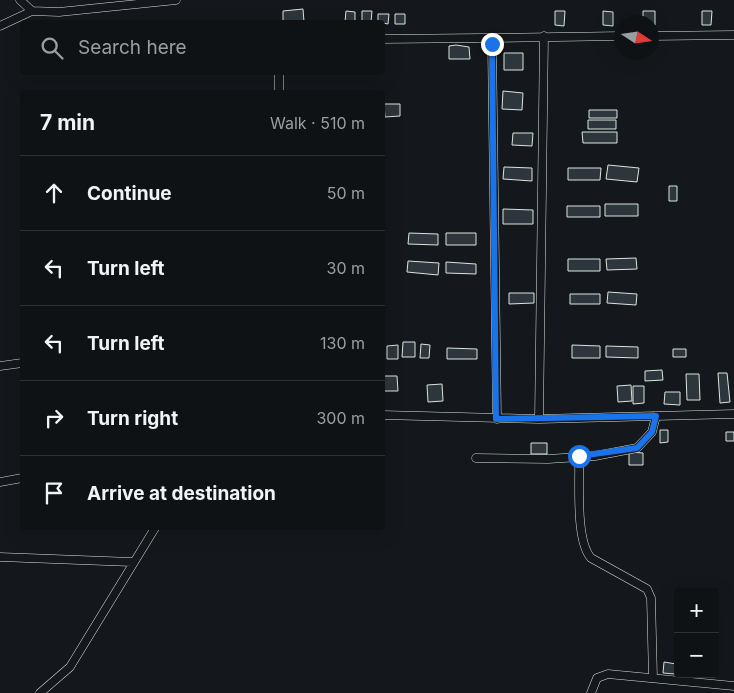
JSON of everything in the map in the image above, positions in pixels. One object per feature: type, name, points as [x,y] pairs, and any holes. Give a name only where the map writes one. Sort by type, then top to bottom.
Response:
[{"type":"street","points":[[20,0],[32,11]]},
{"type":"street","points":[[0,26],[32,11],[59,12],[94,4],[176,0]]},
{"type":"street","points":[[659,36],[734,35]]},
{"type":"street","points":[[539,419],[544,36]]},
{"type":"street","points":[[385,39],[614,36]]},
{"type":"street","points":[[489,38],[492,44],[496,419]]},
{"type":"street","points":[[279,75],[279,90]]},
{"type":"street","points":[[0,366],[20,363]]},
{"type":"street","points":[[385,415],[539,419],[734,414]]},
{"type":"street","points":[[476,458],[579,456],[637,448],[652,432],[656,416]]},
{"type":"street","points":[[579,456],[582,536],[585,551],[591,558],[647,590],[651,598],[653,678]]},
{"type":"street","points":[[0,482],[20,478]]},
{"type":"street","points":[[40,693],[70,667],[153,530]]},
{"type":"street","points":[[0,557],[132,562]]},
{"type":"street","points":[[591,693],[597,678],[602,674],[734,686]]},
{"type":"building","points":[[303,9],[304,20],[283,20],[283,11]]},
{"type":"building","points":[[346,11],[355,12],[355,20],[345,20]]},
{"type":"building","points":[[362,11],[372,11],[371,20],[362,20]]},
{"type":"building","points":[[555,11],[565,11],[564,26],[555,25]]},
{"type":"building","points":[[603,11],[613,12],[613,26],[603,25]]},
{"type":"building","points":[[643,11],[655,11],[655,15],[643,15]]},
{"type":"building","points":[[702,11],[712,11],[711,25],[702,25]]},
{"type":"building","points":[[378,14],[389,14],[388,24],[385,23],[385,20],[378,20]]},
{"type":"building","points":[[395,14],[405,14],[405,24],[395,24]]},
{"type":"building","points":[[449,46],[469,47],[470,59],[449,59]]},
{"type":"building","points":[[504,53],[523,53],[523,70],[504,70]]},
{"type":"building","points":[[503,91],[523,93],[522,110],[502,109]]},
{"type":"building","points":[[385,104],[400,104],[400,116],[385,117]]},
{"type":"building","points":[[589,110],[617,110],[617,118],[589,118]]},
{"type":"building","points":[[588,120],[616,120],[616,129],[588,129]]},
{"type":"building","points":[[582,132],[617,132],[617,143],[583,143]]},
{"type":"building","points":[[513,133],[533,133],[532,146],[512,145]]},
{"type":"building","points":[[608,165],[639,168],[637,182],[606,179]]},
{"type":"building","points":[[504,167],[532,168],[532,181],[503,179]]},
{"type":"building","points":[[568,168],[601,168],[600,180],[568,180]]},
{"type":"building","points":[[669,186],[677,186],[677,201],[669,201]]},
{"type":"building","points":[[605,204],[638,204],[638,216],[605,216]]},
{"type":"building","points":[[567,206],[600,206],[600,217],[567,217]]},
{"type":"building","points":[[503,209],[533,210],[533,224],[503,224]]},
{"type":"building","points":[[409,233],[438,234],[438,245],[408,244]]},
{"type":"building","points":[[446,233],[476,233],[476,245],[446,245]]},
{"type":"building","points":[[636,258],[637,269],[607,270],[606,259]]},
{"type":"building","points":[[568,259],[600,259],[600,271],[568,271]]},
{"type":"building","points":[[408,261],[439,263],[438,275],[407,272]]},
{"type":"building","points":[[446,262],[476,264],[476,274],[446,273]]},
{"type":"building","points":[[608,292],[637,294],[636,305],[607,303]]},
{"type":"building","points":[[509,293],[534,293],[534,303],[509,304]]},
{"type":"building","points":[[570,294],[600,294],[600,304],[570,304]]},
{"type":"building","points":[[403,342],[415,342],[415,357],[402,357]]},
{"type":"building","points":[[421,344],[430,345],[429,358],[420,358]]},
{"type":"building","points":[[398,345],[398,359],[387,359],[387,346]]},
{"type":"building","points":[[572,345],[600,346],[600,358],[572,358]]},
{"type":"building","points":[[606,346],[638,347],[638,358],[606,357]]},
{"type":"building","points":[[447,348],[477,349],[477,359],[447,359]]},
{"type":"building","points":[[673,349],[686,349],[686,357],[673,357]]},
{"type":"building","points":[[662,370],[663,380],[645,381],[645,371]]},
{"type":"building","points":[[718,373],[727,373],[730,402],[720,403]]},
{"type":"building","points":[[686,374],[699,374],[700,400],[687,400]]},
{"type":"building","points":[[385,376],[397,376],[398,391],[385,391]]},
{"type":"building","points":[[442,384],[443,401],[428,402],[427,385]]},
{"type":"building","points":[[631,385],[632,401],[618,402],[617,386]]},
{"type":"building","points":[[633,386],[644,386],[644,403],[633,404]]},
{"type":"building","points":[[665,392],[680,392],[680,405],[664,404]]},
{"type":"building","points":[[660,430],[668,430],[668,442],[660,443]]},
{"type":"building","points":[[726,432],[734,432],[734,441],[726,441]]},
{"type":"building","points":[[531,443],[547,443],[547,454],[531,454]]},
{"type":"building","points":[[629,452],[643,453],[643,465],[629,465]]},
{"type":"building","points":[[664,662],[674,664],[674,674],[663,673]]},
{"type":"route","points":[[492,44],[496,419],[656,416],[652,432],[637,448],[595,456],[579,456]]}]
